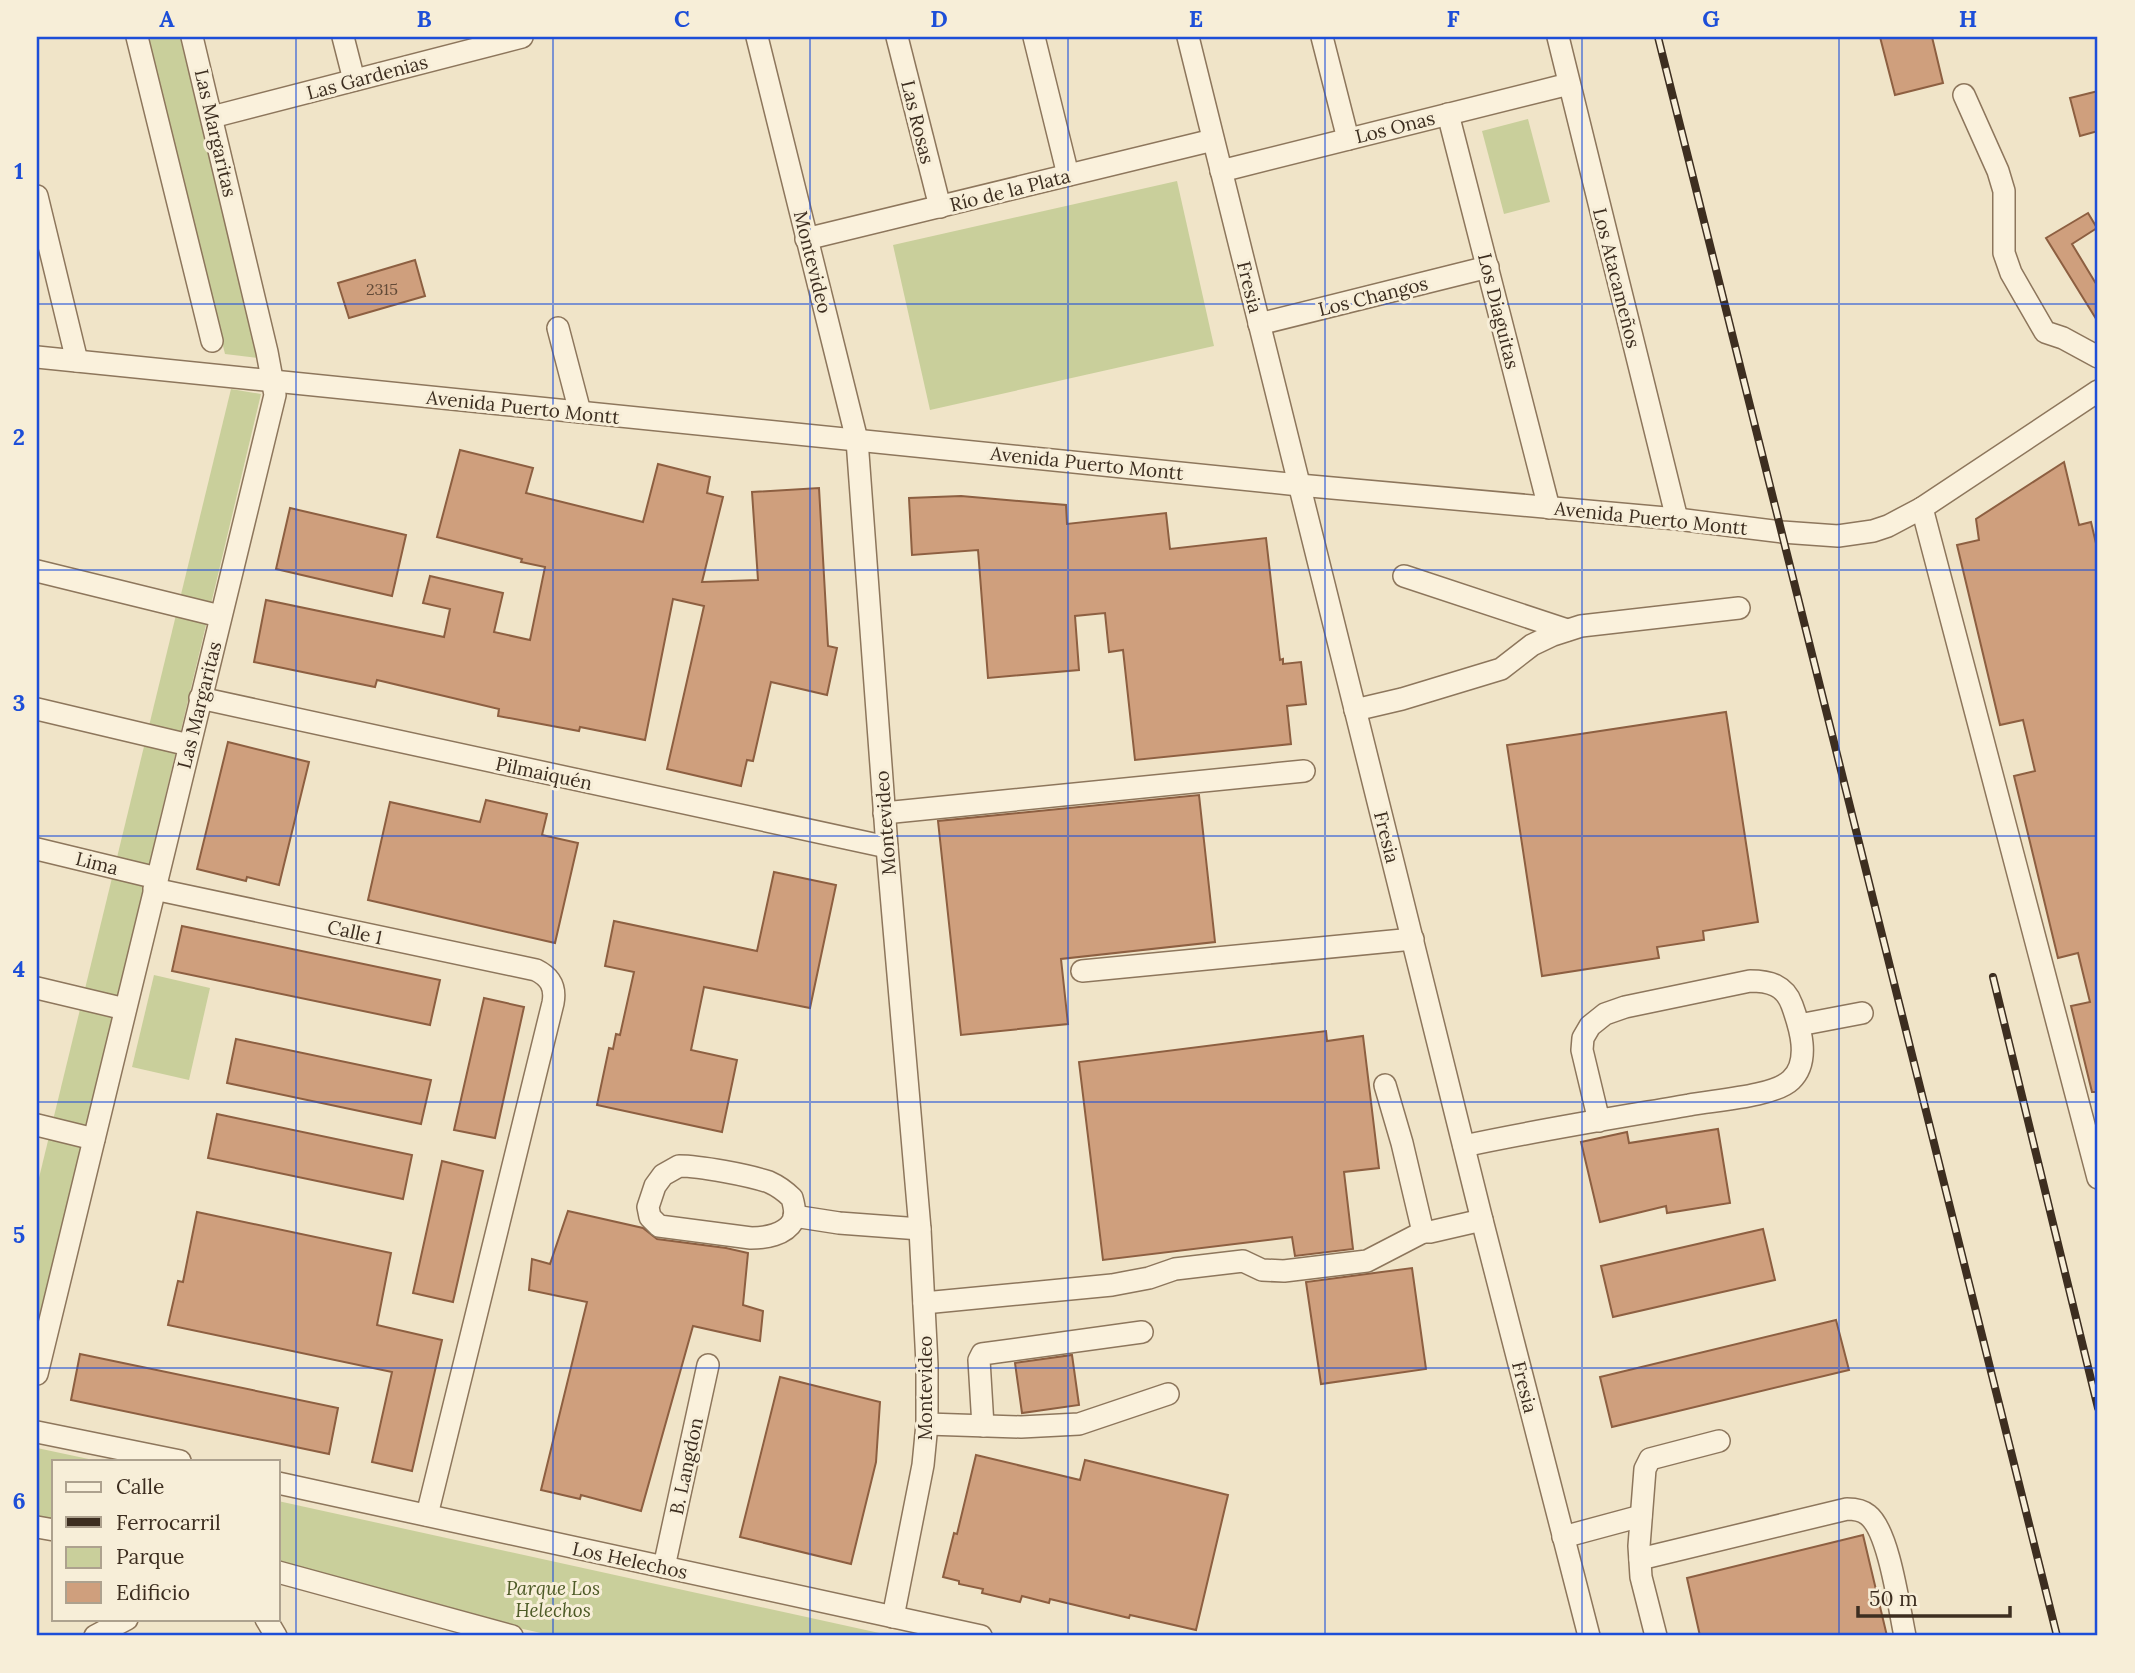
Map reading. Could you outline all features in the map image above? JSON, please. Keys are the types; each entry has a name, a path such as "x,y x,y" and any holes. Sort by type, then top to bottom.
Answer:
{"street":[{"path":"137,37 212,341"},
{"name":"Las Margaritas","path":"37,1374 275,395 192,37"},
{"path":"343,37 354,80"},
{"name":"Las Gardenias","path":"212,117 354,80 486,41 522,37"},
{"name":"Montevideo","path":"757,37 857,440 884,813 919,1229 927,1364 927,1424 919,1489 892,1617"},
{"name":"Las Rosas","path":"897,37 940,207"},
{"path":"1034,37 1068,176"},
{"name":"Fresia","path":"1188,37 1482,1220 1589,1636"},
{"path":"1322,37 1348,139"},
{"name":"Los Atacameños","path":"1558,37 1677,519"},
{"name":"Los Onas","path":"1221,171 1569,84"},
{"path":"1964,94 2004,191 2004,253 2011,273 2045,332 2063,338 2098,357"},
{"name":"Los Diaguitas","path":"1448,114 1549,508"},
{"name":"Río de la Plata","path":"807,239 1213,140"},
{"path":"37,196 77,361"},
{"name":"Los Changos","path":"1259,324 1488,267"},
{"path":"558,327 580,412"},
{"name":"Avenida Puerto Montt","path":"37,357 1299,485 1838,536 1873,531 1922,508 2098,391"},
{"path":"1922,508 2098,1178"},
{"path":"37,571 220,616"},
{"path":"1404,576 1567,630"},
{"path":"1356,710 1501,670 1532,645 1581,626 1739,608"},
{"name":"Pilmaiquén","path":"200,698 887,847"},
{"path":"37,709 189,745"},
{"path":"884,813 1304,771"},
{"name":"Lima","path":"37,849 156,884"},
{"name":"Calle 1","path":"156,884 536,970 551,983 553,1003 427,1515"},
{"path":"1082,971 1413,939"},
{"path":"1464,1146 1769,1092 1791,1080 1801,1065 1799,1025 1789,997 1779,986 1768,981 1750,981 1625,1007 1605,1014 1590,1026 1583,1038 1582,1050 1599,1121"},
{"path":"37,988 125,1009"},
{"path":"1799,1025 1862,1013"},
{"path":"1385,1085 1423,1232"},
{"path":"37,1125 94,1139"},
{"path":"679,1166 692,1166 775,1185 792,1198 794,1216 792,1223 779,1232 766,1238 751,1238 659,1226 650,1217 648,1208 655,1186 663,1175 679,1166"},
{"path":"794,1216 839,1223 919,1229"},
{"path":"923,1303 1112,1285 1149,1278 1175,1269 1243,1261 1262,1270 1284,1271 1367,1261 1423,1232 1482,1220"},
{"path":"983,1426 979,1360 982,1354 1142,1332"},
{"name":"B. Langdon","path":"664,1567 708,1365"},
{"path":"927,1424 1021,1427 1079,1423 1168,1394"},
{"path":"37,1432 175,1460"},
{"path":"1656,1636 1640,1559 1646,1469 1650,1459 1719,1441"},
{"name":"Los Helechos","path":"280,1483 981,1636"},
{"path":"1640,1559 1847,1509 1859,1510 1868,1514 1883,1535 1905,1636"},
{"path":"1563,1537 1641,1516"},
{"path":"280,1573 512,1636"},
{"path":"95,1636 125,1620"},
{"path":"267,1620 276,1636"}],"green space":[{"path":"147,37 180,37 258,358 225,354"},
{"path":"1528,119 1550,202 1504,214 1482,131"},
{"path":"1177,181 1214,346 930,410 893,245"},
{"path":"231,389 261,394 37,1335 37,1186"},
{"path":"154,975 210,988 189,1080 132,1067"},
{"path":"37,1448 93,1460 52,1460 52,1520 37,1517"},
{"name":"Parque Los Helechos","path":"280,1501 893,1636 554,1636 413,1604 280,1564"}],"building":[{"path":"1880,37 1932,37 1943,83 1895,95"},
{"path":"2098,91 2098,131 2080,136 2070,98"},
{"path":"2088,213 2097,228 2072,244 2098,287 2098,322 2046,238"},
{"path":"415,260 425,296 349,318 338,283"},
{"path":"460,450 533,468 526,493 643,522 658,464 710,477 707,493 723,497 702,582 758,580 752,492 819,488 828,646 837,648 827,695 771,682 753,761 747,760 741,786 667,769 704,606 673,599 645,740 580,727 579,731 498,716 499,709 377,680 375,687 254,662 266,600 444,637 450,609 423,603 430,576 503,593 494,632 530,640 545,567 437,537"},
{"path":"2064,462 2079,525 2091,522 2098,552 2098,1092 2092,1092 2071,1006 2090,1002 2078,953 2058,958 2014,776 2035,771 2023,720 2000,725 1957,545 1979,540 1976,519"},
{"path":"961,496 1066,505 1067,524 1166,513 1170,549 1266,538 1280,660 1283,659 1283,664 1301,662 1306,704 1287,706 1291,744 1135,760 1123,650 1109,652 1105,613 1075,616 1079,670 988,678 978,550 912,555 909,498"},
{"path":"290,508 406,535 392,596 276,569"},
{"path":"1726,712 1758,922 1703,931 1704,940 1657,947 1659,958 1542,976 1507,745"},
{"path":"228,742 309,762 279,885 247,877 246,881 197,869"},
{"path":"1199,795 1215,942 1061,959 1068,1024 961,1035 938,821"},
{"path":"486,800 547,814 542,835 578,843 555,943 368,900 390,802 480,822"},
{"path":"774,872 836,885 810,1008 704,987 691,1050 737,1060 722,1132 597,1105 609,1048 613,1049 616,1034 620,1035 634,972 605,966 614,921 757,951"},
{"path":"182,926 440,980 430,1025 172,971"},
{"path":"484,998 524,1007 495,1138 454,1130"},
{"path":"1326,1031 1327,1041 1363,1036 1379,1168 1344,1172 1353,1249 1295,1256 1292,1237 1103,1260 1079,1062"},
{"path":"236,1039 431,1080 421,1124 227,1083"},
{"path":"217,1114 412,1155 403,1199 208,1158"},
{"path":"1718,1129 1730,1203 1667,1213 1666,1206 1600,1222 1581,1142 1627,1132 1629,1143"},
{"path":"442,1161 483,1171 453,1302 413,1293"},
{"path":"568,1211 643,1228 657,1239 748,1253 743,1305 763,1311 760,1341 693,1326 641,1511 581,1495 580,1499 541,1490 587,1302 529,1290 532,1259 550,1264"},
{"path":"197,1212 391,1253 377,1325 442,1340 412,1471 372,1462 392,1372 168,1325 178,1281 183,1282"},
{"path":"1763,1229 1775,1280 1613,1317 1601,1266"},
{"path":"1412,1268 1426,1369 1321,1384 1306,1282"},
{"path":"1836,1320 1849,1370 1612,1427 1600,1377"},
{"path":"80,1354 338,1408 329,1454 71,1400"},
{"path":"1072,1355 1079,1405 1022,1413 1015,1363"},
{"path":"780,1377 880,1402 876,1462 851,1564 740,1537"},
{"path":"976,1455 1080,1480 1085,1460 1228,1495 1196,1630 1130,1615 1129,1618 1050,1599 1049,1603 1022,1596 1020,1602 982,1593 983,1589 959,1584 959,1581 943,1577 954,1533 957,1534"},
{"path":"1863,1535 1887,1636 1700,1636 1687,1578"}],"railway":[{"path":"1658,37 2057,1636"},
{"path":"1993,977 2098,1408"}]}
